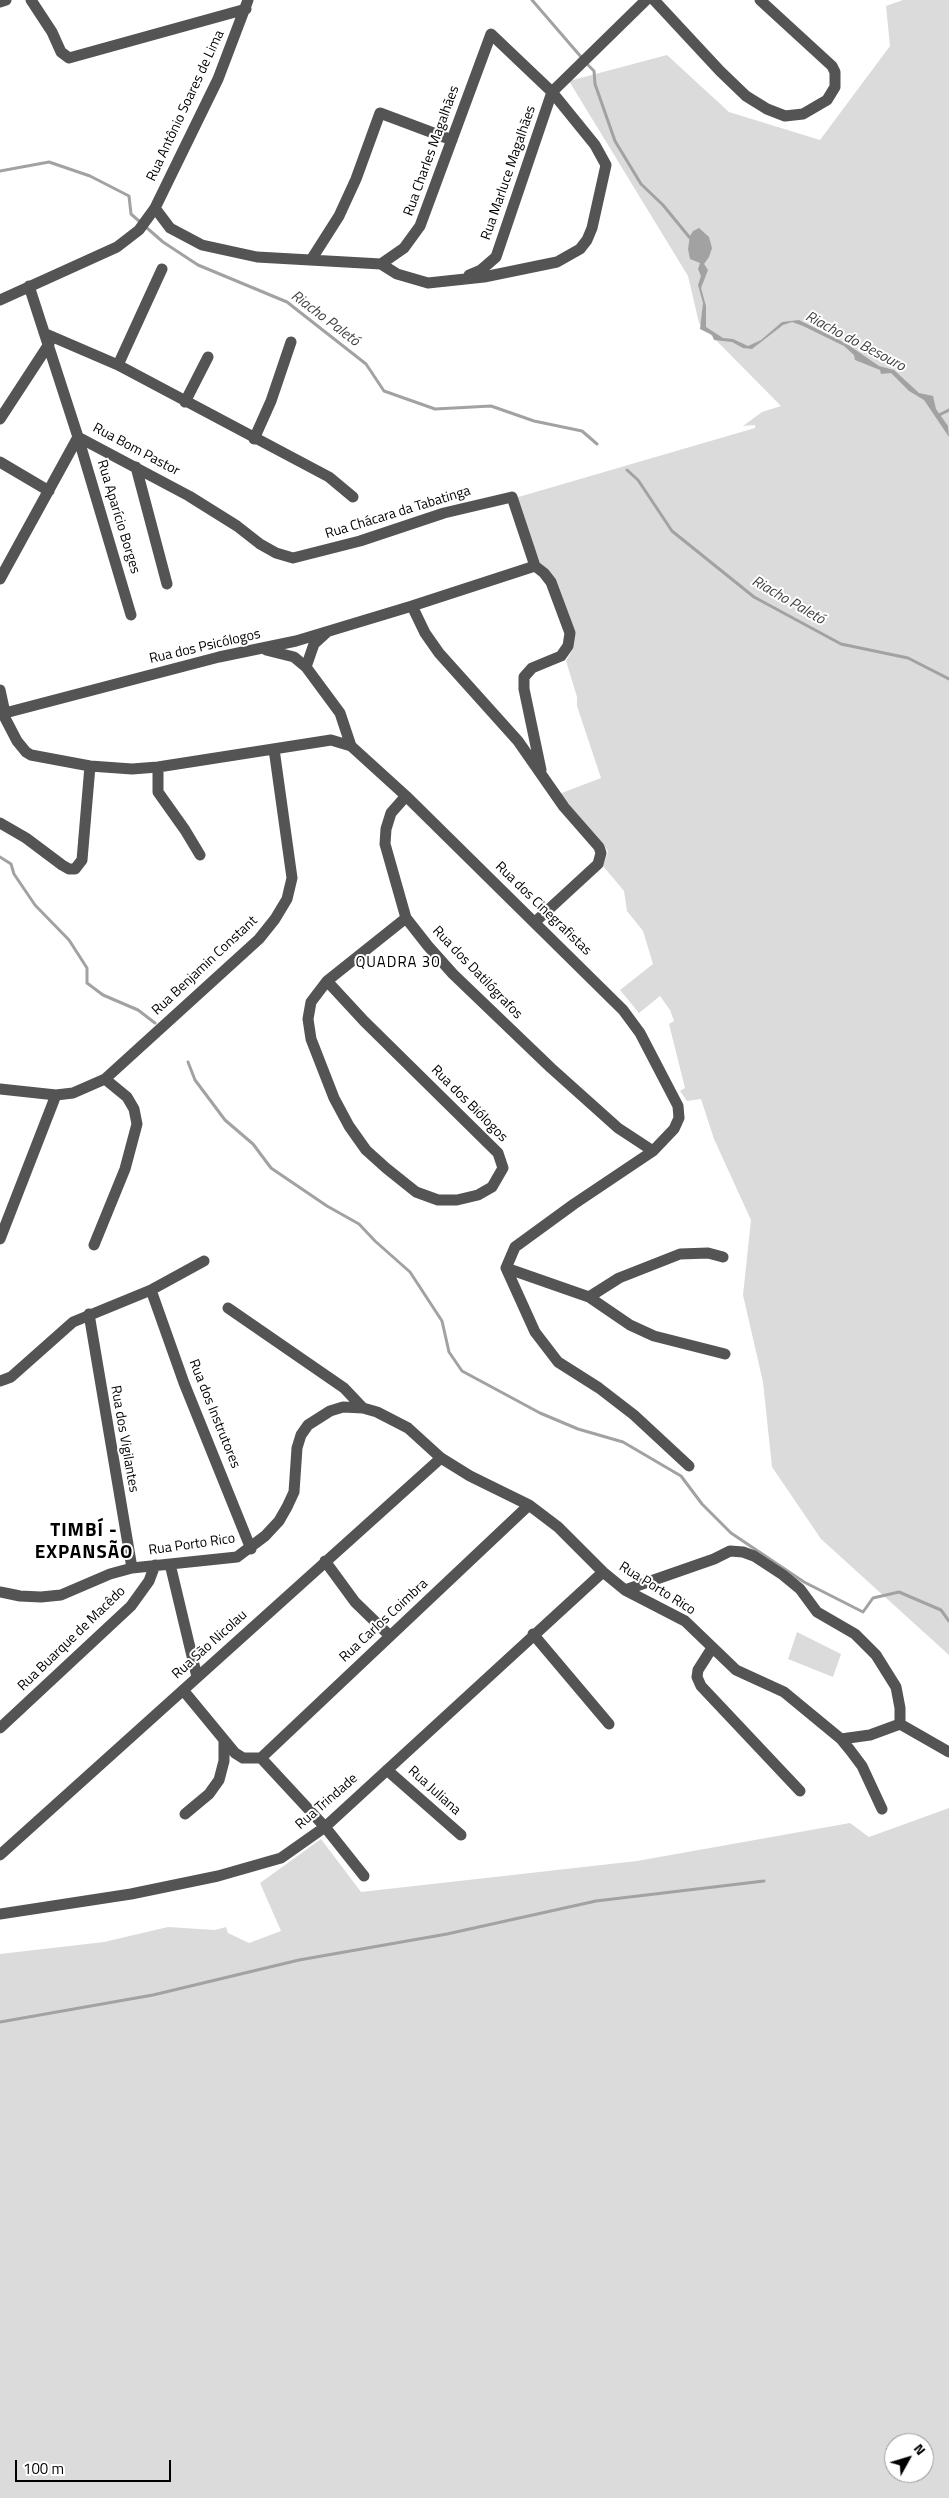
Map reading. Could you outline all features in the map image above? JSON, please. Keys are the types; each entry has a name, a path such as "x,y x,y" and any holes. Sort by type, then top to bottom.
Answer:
{"street":[{"path":"0,2 6,0"},
{"path":"31,0 52,32 61,52 69,58 247,5"},
{"name":"Rua Marluce Magalhães","path":"458,280 481,270 496,257 552,92 646,0"},
{"path":"654,0 746,96 767,109 785,116 803,114 827,100 835,87 835,72 832,66 760,0"},
{"name":"Rua Antônio Soares de Lima","path":"0,300 117,247 142,226 154,208 218,79 247,5"},
{"name":"Rua Charles Magalhães","path":"381,264 404,248 420,226 491,34 552,92"},
{"path":"154,208 170,228 202,245 257,256 381,264 397,274 428,283 516,272 557,262 580,248 587,240 592,228 606,165 595,145 552,92"},
{"path":"311,260 339,216 356,179 380,113 452,140"},
{"path":"118,365 162,269"},
{"name":"Rua Aparício Borges","path":"29,286 78,437 131,615"},
{"path":"0,420 47,339 118,365 254,439 329,477 354,497"},
{"path":"254,439 271,401 291,342"},
{"path":"185,402 208,358"},
{"name":"Rua Bom Pastor","path":"0,579 78,437 214,510 260,544 276,553 293,558"},
{"path":"0,462 49,491"},
{"path":"136,467 167,584"},
{"name":"Rua Chácara da Tabatinga","path":"293,558 360,541 444,513 512,497 535,566"},
{"path":"535,566 544,573 550,582 570,633 568,646 561,656 532,668 524,677 524,689 542,774"},
{"name":"Rua dos Psicólogos","path":"3,714 219,657 262,649 327,632 535,566"},
{"path":"412,606 425,633 439,653 487,704 542,774 564,807 599,847 598,864 535,922"},
{"path":"262,649 280,652 294,658 306,667 314,644 327,632"},
{"name":"Rua dos Cinegrafistas","path":"306,667 340,714 352,746 535,922 623,1010 640,1033 678,1106 679,1118 671,1134 653,1151"},
{"name":"Rua dos Cinegrafistas","path":"0,690 3,714 17,741 31,756 90,766 132,769 158,767 330,740 352,746"},
{"name":"Rua Benjamin Constant","path":"0,1089 56,1096 73,1093 105,1079 259,940 287,899 292,878 274,749"},
{"path":"0,823 26,838 62,865 69,869 75,869 82,860 90,766"},
{"path":"158,767 158,792 200,855"},
{"name":"Rua dos Datilógrafos","path":"406,796 391,813 386,829 385,844 406,918 453,974 569,1085 618,1128 653,1151"},
{"name":"Rua dos Biólogos","path":"327,981 406,1064 490,1142 498,1153 503,1168 492,1186 478,1195 457,1200 438,1200 416,1192 366,1150 349,1126 334,1098 311,1039 308,1019 311,1002 327,981 406,918"},
{"path":"94,1245 125,1169 137,1124 134,1109 128,1097 105,1079"},
{"path":"0,1239 56,1096"},
{"path":"653,1151 514,1246 506,1268 535,1332 558,1362 613,1399 689,1466"},
{"path":"589,1298 619,1278 680,1254 708,1253 723,1257"},
{"path":"0,1380 11,1377 60,1332 89,1314 151,1290 204,1261"},
{"path":"506,1268 589,1298 630,1326 654,1336 725,1354"},
{"name":"Rua dos Instrutores","path":"151,1290 184,1384 251,1549"},
{"name":"Rua Porto Rico","path":"228,1308 344,1388 363,1408"},
{"name":"Rua dos Vigilantes","path":"89,1314 132,1568"},
{"name":"Rua Porto Rico","path":"0,1592 41,1598 62,1594 110,1574 132,1568 237,1557 251,1549 279,1520 288,1506 294,1492 297,1448 301,1436 308,1425 330,1411 343,1407 363,1408 377,1412 408,1428 441,1458 470,1476 529,1505 558,1527 603,1572 625,1590 684,1621 736,1670 784,1692 841,1739 862,1766 882,1809"},
{"name":"Rua São Nicolau","path":"0,1855 441,1458"},
{"name":"Rua Carlos Coimbra","path":"260,1758 529,1505"},
{"path":"625,1590 714,1559 730,1551 743,1552 754,1556 784,1575 800,1589 817,1612 855,1634 876,1655 896,1687 900,1708 900,1724"},
{"path":"325,1561 355,1602 390,1636"},
{"path":"170,1564 197,1677"},
{"name":"Rua Buarque de Macêdo","path":"0,1728 131,1606 149,1581 155,1565"},
{"name":"Rua Trindade","path":"0,1914 131,1894 263,1865 281,1858 325,1827 532,1634 603,1572"},
{"path":"532,1634 609,1724"},
{"path":"712,1648 702,1662 696,1677 700,1686 800,1791"},
{"path":"184,1690 234,1753 243,1758 260,1758 325,1827 364,1876"},
{"path":"841,1739 870,1735 900,1724 949,1752"},
{"path":"185,1814 209,1794 219,1780 224,1762 224,1741"},
{"name":"Rua Juliana","path":"387,1770 461,1835"}],"shaded area":[{"path":"903,0 949,0 949,1655 821,1539 772,1467 763,1382 743,1295 751,1220 714,1139 701,1099 687,1101 680,1091 685,1088 669,1024 674,1021 670,1010 660,996 639,1013 620,990 653,964 643,931 627,911 624,891 603,866 608,852 559,794 601,778 577,706 577,697 566,661 573,649 515,498 755,428 755,425 743,426 762,412 781,406 699,323 688,276 569,81 667,55 729,112 820,140 890,46 886,6"},
{"path":"699,228 709,237 712,248 704,264 708,270 701,288 706,306 706,327 723,338 733,339 748,346 761,340 782,322 799,320 847,344 879,366 894,370 919,393 933,396 936,409 948,426 949,437 924,400 909,391 891,373 881,374 880,370 855,360 854,355 844,346 803,326 792,322 783,325 752,349 743,348 732,342 714,340 712,335 700,329 703,303 698,285 701,276 698,269 700,263 690,259 688,249 690,236 693,231"},
{"path":"797,1632 841,1654 833,1677 788,1659"},
{"path":"949,1808 949,2498 0,2498 0,1954 104,1942 168,1927 215,1930 226,1927 228,1933 249,1943 281,1931 260,1883 321,1839 361,1892 637,1861 850,1823 869,1837"}],"waterway":[{"name":"Riacho do Besouro","path":"532,0 582,58"},
{"name":"Riacho do Besouro","path":"586,63 594,71 595,84 615,141 641,184 663,205 690,238"},
{"name":"Riacho Paletó","path":"0,171 49,162 90,176 129,196 131,214 163,242 198,265 287,302 366,364 384,391 435,409 491,406 534,421 582,431 597,444"},
{"path":"937,416 949,410"},
{"name":"Riacho Paletó","path":"627,470 638,480 672,531 754,597 841,644 908,658 949,679"},
{"path":"0,857 11,864 14,874 35,905 69,940 87,968 87,983 103,995 138,1010 155,1023"},
{"path":"188,1062 195,1080 225,1120 253,1144 271,1168 327,1206 359,1224 410,1272 442,1321 449,1352 462,1371 540,1413 578,1429 623,1442 681,1476 702,1504 731,1533 804,1582 863,1612 873,1598 899,1592 941,1610 949,1621"},
{"path":"0,2022 153,1995 299,1960 447,1934 596,1901 764,1881"}],"district":[{"name":"QUADRA 30","path":"398,963"},
{"name":"TIMBÍ - EXPANSÃO","path":"84,1542"}]}
